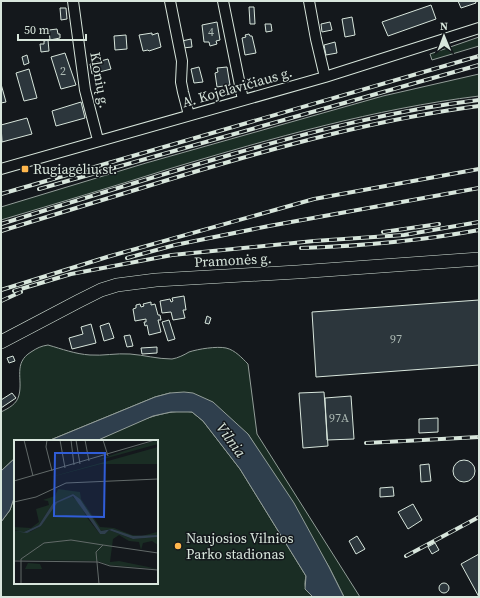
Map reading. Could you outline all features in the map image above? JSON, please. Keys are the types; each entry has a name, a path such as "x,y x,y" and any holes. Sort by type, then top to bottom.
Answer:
{"main road":[{"name":"Pramonės g.","path":"1,342 79,301 102,290 117,285 156,280 297,272 479,258"}],"street":[{"name":"Klonių g.","path":"73,1 85,90 98,140"},
{"path":"170,1 182,61 181,82 189,115"},
{"path":"223,1 243,100"},
{"path":"310,1 316,39 325,77"},
{"name":"A. Kojelavičiaus g.","path":"1,169 98,140 325,77 479,28"}],"green space":[{"path":"479,37 479,46 432,60 430,54"},
{"path":"479,74 479,96 401,109 286,135 1,220 1,207 146,163 383,96"},
{"path":"48,345 84,354 130,354 166,359 174,359 189,352 202,349 222,347 232,350 238,354 248,364 257,434 360,597 344,597 329,567 248,434 170,393 155,397 50,440 14,440 14,459 1,471 1,412 12,405 18,398 20,389 20,366 25,356 41,347"},
{"path":"172,412 192,412 203,421 240,469 306,576 305,587 313,597 1,597 1,522 10,510 14,498 14,584 158,584 158,440 98,440 149,418"}],"water":[{"name":"Vilnia","path":"170,393 193,393 213,402 248,434 294,503 344,597 313,597 305,589 306,576 240,469 203,421 192,412 171,412 153,416 98,440 50,440 155,397"},
{"path":"14,459 14,498 10,510 1,522 1,471"}],"building":[{"path":"458,1 475,1 476,3 461,8"},
{"path":"431,5 436,19 388,36 382,22"},
{"path":"249,7 254,7 255,24 250,24"},
{"path":"60,8 66,8 67,19 61,20"},
{"path":"352,17 355,35 345,37 342,19"},
{"path":"217,22 220,40 216,41 217,44 210,46 209,42 204,42 202,25"},
{"path":"330,22 332,30 322,32 321,24"},
{"path":"265,24 271,24 272,31 266,32"},
{"path":"57,29 58,34 60,34 60,38 50,40 49,30"},
{"path":"152,33 152,35 158,33 161,47 149,51 143,51 139,35"},
{"path":"249,34 252,36 256,53 245,55 242,38"},
{"path":"126,35 127,49 115,50 114,36"},
{"path":"191,39 192,47 183,48 182,41"},
{"path":"48,40 49,51 41,52 40,44 44,44 44,41"},
{"path":"335,42 337,53 326,55 324,45"},
{"path":"65,53 76,85 61,89 51,57"},
{"path":"27,55 29,63 24,65 22,57"},
{"path":"108,59 111,69 92,74 90,64"},
{"path":"199,67 203,82 194,83 191,69"},
{"path":"227,67 230,85 217,87 215,73 218,72 217,68"},
{"path":"29,69 37,98 24,101 16,73"},
{"path":"1,84 6,102 1,103"},
{"path":"81,102 85,118 56,126 52,111"},
{"path":"27,118 32,134 2,142 1,125"},
{"path":"184,296 186,310 183,310 185,318 173,320 171,312 162,313 160,301 170,299 171,302 173,301 172,298"},
{"path":"479,300 479,365 316,377 312,312"},
{"path":"151,302 151,305 155,304 158,315 160,315 161,320 158,320 161,332 149,335 147,325 145,326 144,322 146,322 146,319 135,321 133,309 136,308 136,305 140,304 141,307 144,306 143,304"},
{"path":"207,316 211,318 209,324 205,323"},
{"path":"169,320 175,339 168,341 162,322"},
{"path":"109,323 114,338 104,341 100,326"},
{"path":"91,324 96,343 72,349 69,338 83,334 81,327"},
{"path":"130,335 133,346 127,347 124,336"},
{"path":"157,347 157,353 142,354 141,348"},
{"path":"13,356 15,361 9,363 7,358"},
{"path":"324,392 328,446 303,448 299,393"},
{"path":"12,393 16,398 1,408 1,400"},
{"path":"351,396 354,439 327,440 325,398"},
{"path":"438,418 438,432 419,433 419,419"},
{"path":"464,460 472,463 475,471 472,479 464,482 456,479 453,471 456,463"},
{"path":"429,464 431,481 421,482 420,465"},
{"path":"393,487 394,496 380,497 380,488"},
{"path":"413,504 422,520 408,529 398,512"},
{"path":"357,536 365,549 356,554 349,541"},
{"path":"435,543 439,550 432,554 428,547"},
{"path":"479,554 479,597 461,564"},
{"path":"442,583 446,583 448,584 448,592 442,593 439,590 439,586"}],"railway":[{"path":"1,194 479,56"},
{"path":"39,189 479,65"},
{"path":"1,224 175,171 294,137 386,115 479,100"},
{"path":"1,231 184,175 330,134 404,118 479,106"},
{"path":"1,290 107,257 314,199 479,169"},
{"path":"127,258 175,245 269,226 479,188"},
{"path":"14,291 71,274 172,255 314,241 404,235 479,222"},
{"path":"383,232 439,224"},
{"path":"301,248 390,242 479,230"},
{"path":"1,301 21,292"},
{"path":"366,443 479,437"},
{"path":"406,556 479,517"}],"place":[{"name":"Rugiagėlių st.","path":"25,169"},
{"name":"Naujosios Vilnios Parko stadionas","path":"178,546"}]}
